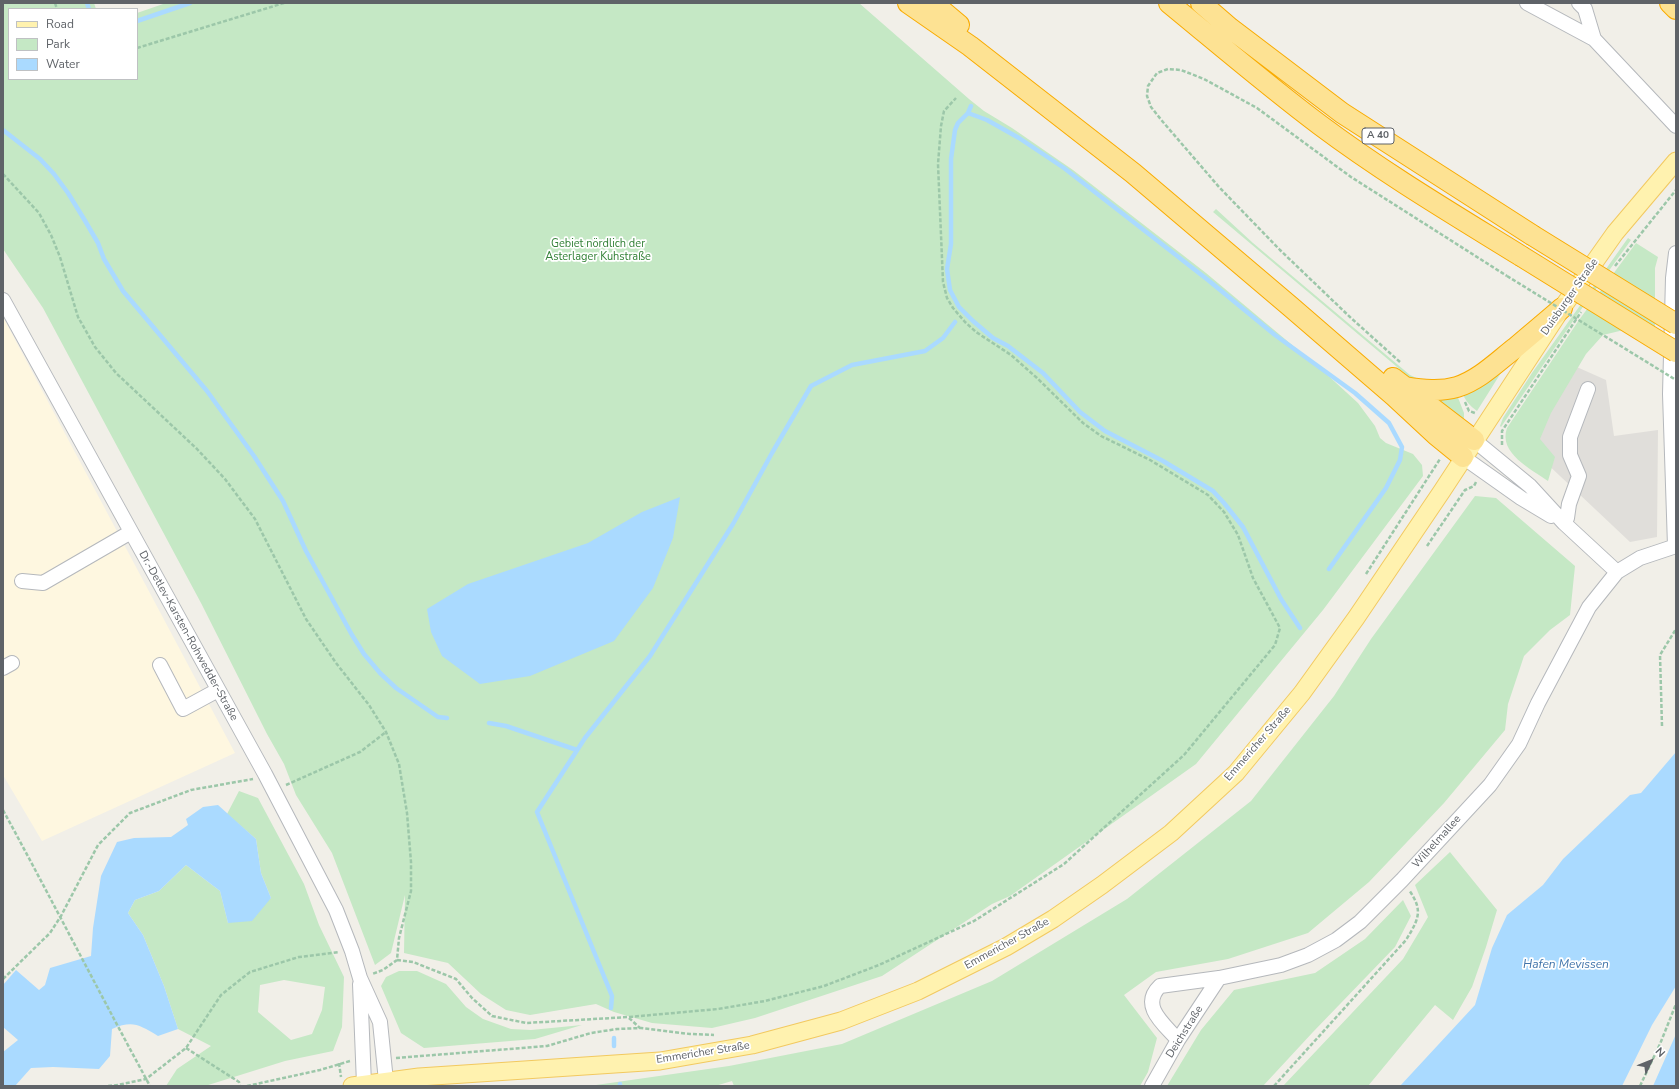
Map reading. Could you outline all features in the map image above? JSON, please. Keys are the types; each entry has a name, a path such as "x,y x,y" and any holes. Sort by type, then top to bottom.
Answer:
{"highway":[{"path":"908,3 970,46 1133,173 1388,391 1456,452"},
{"path":"933,3 1150,176 1286,287 1403,387 1474,440"},
{"path":"1169,3 1246,67"},
{"name":"A 40","path":"1172,3 1246,67 1321,126 1396,178 1676,352"},
{"name":"A 40","path":"1201,3 1230,28 1342,113 1532,235 1676,324"},
{"path":"1670,3 1676,9"},
{"path":"1403,387 1439,391 1457,387 1475,379 1488,370 1562,308"}],"main road":[{"name":"Duisburger Straße","path":"1456,452 1474,440 1562,308 1615,233 1676,161"},
{"name":"Emmericher Straße","path":"370,1084 660,1061 752,1045 841,1021 918,991 1006,947 1053,919 1121,871 1171,833 1236,773 1316,674 1364,606 1456,452"}],"street":[{"path":"1527,3 1594,39 1676,126"},
{"path":"1579,3 1586,9 1594,39"},
{"path":"1676,253 1673,278 1670,394 1676,546"},
{"name":"Dr.-Detlev-Karsten-Rohwedder-Straße","path":"3,300 265,774 336,910 352,951 360,978 380,1022 370,1084"},
{"path":"1564,523 1568,518 1569,504 1580,476 1570,455 1570,438 1588,389"},
{"path":"1474,440 1530,486 1564,523 1617,572"},
{"path":"1456,452 1521,498 1564,523"},
{"path":"22,581 43,583 131,532"},
{"name":"Wilhelmallee","path":"1178,1040 1155,1013 1151,1003 1154,992 1160,986 1219,978 1281,965 1308,955 1336,940 1360,922 1402,880 1490,784 1519,744 1542,696 1589,607 1617,572 1640,558 1676,546"},
{"path":"160,665 183,709 218,690"},
{"name":"Dr.-Detlev-Karsten-Rohwedder-Straße","path":"360,978 370,1084"},
{"name":"Deichstraße","path":"1152,1086 1178,1040 1219,978"}],"path":[{"path":"138,48 284,3"},
{"path":"1403,364 1351,318 1280,250 1219,187 1163,122 1151,107 1147,96 1148,86 1157,73 1168,69 1181,70 1204,79 1257,108 1351,177 1507,276 1676,380"},
{"path":"360,978 382,970 397,960 413,962 456,979 472,998 492,1016 526,1023 629,1017 718,1009 765,1001 824,986 879,965 974,922 1064,864 1184,755 1275,645 1280,628 1254,578 1238,535 1224,512 1208,495 1150,460 1101,436 1083,423 1011,355 976,332 953,308 947,298 942,282 938,164 941,126 944,111 956,98"},
{"path":"3,174 39,213 51,234 60,256 78,317 95,347 121,379 197,449 225,479 255,520 306,619 336,663 369,705 386,732 399,764 407,813 411,862 411,891 399,938 397,960"},
{"path":"1457,387 1469,411"},
{"path":"1363,578 1456,452"},
{"path":"1427,546 1465,490 1474,486 1484,472"},
{"path":"1662,726 1660,655 1676,629"},
{"path":"273,791 360,752 386,732"},
{"path":"3,979 50,933 61,916 98,845 130,813 191,790 248,780 265,774"},
{"path":"3,810 61,916 76,948 150,1086"},
{"path":"1274,1086 1406,940 1418,920 1419,910 1411,893 1402,880"},
{"path":"108,1086 146,1079 186,1048 221,995 250,972 299,957 352,951"},
{"path":"1640,1086 1660,1044 1676,1004"},
{"path":"629,1017 641,1028"},
{"path":"400,1057 547,1046 591,1033 641,1028 690,1034 720,1035"},
{"path":"186,1048 239,1082 240,1086"},
{"path":"247,1086 320,1070 339,1063"}],"shaded area":[{"path":"3,317 235,753 42,841 3,775"},
{"path":"1570,364 1606,380 1614,436 1658,430 1657,537 1630,542 1525,443"}],"green space":[{"name":"Gebiet nördlich der Asterlager Kuhstraße","path":"3,3 94,3 96,8 8,8 8,80 138,80 138,13 166,3 859,3 984,111 1012,128 1073,170 1206,273 1322,370 1358,403 1375,426 1380,438 1386,443 1413,454 1422,465 1423,476 1323,610 1196,764 1010,896 992,904 882,976 755,1018 712,1028 652,1023 614,1012 596,1004 530,1015 506,1010 481,994 448,963 404,953 405,895 391,953 375,965 332,853 296,795 284,764 267,734 201,603 43,308 3,249"},
{"path":"1216,209 1253,243 1410,375 1425,380 1450,380 1452,382 1430,384 1419,382 1409,377 1213,212"},
{"path":"1628,238 1631,240 1575,318 1501,427 1503,418 1532,373"},
{"path":"1636,243 1658,257 1655,268 1655,331 1632,328 1603,335 1586,354 1551,413 1540,439 1555,457 1548,481 1525,466 1512,453 1507,445 1505,437 1507,428 1579,320"},
{"path":"1504,368 1477,411 1468,403 1462,393"},
{"path":"1457,395 1464,413 1464,419 1435,399"},
{"path":"1475,496 1496,498 1575,566 1570,615 1550,630 1524,656 1508,704 1505,730 1444,803 1369,882 1308,933 1228,959 1156,972 1124,995 1157,1038 1148,1072 1140,1086 734,1086 732,1081 715,1086 589,1086 729,1066 842,1044 992,981 1127,899 1251,801 1334,696 1371,639"},
{"path":"239,791 258,798 304,884 319,925 344,977 342,1027 333,1051 285,1061 205,1086 166,1086 177,1069 211,1046 178,1029 164,986 143,935 128,913 135,900 159,891 186,865 220,891 228,923 271,898 261,873 256,839 227,814","holes":["284,980 325,987 322,1010 312,1034 291,1040 258,1012 260,985"]},
{"path":"1450,852 1497,910 1472,987 1453,1020 1435,1005 1368,1086 1283,1086 1403,959 1428,917 1415,885"},
{"path":"1403,900 1411,916 1395,947 1263,1086 1167,1086 1201,1030 1234,990 1315,973 1365,939"},
{"path":"399,971 417,971 446,984 466,1007 483,1019 511,1029 531,1030 582,1025 535,1039 424,1048 401,1033 381,986 386,977"}],"water":[{"path":"680,497 673,538 653,588 614,641 530,676 480,684 442,656 431,632 427,609 468,584 588,543 642,512"},
{"name":"Hafen Mevissen","path":"1676,752 1676,986 1652,1025 1622,1086 1400,1086 1475,1005 1492,948 1507,915 1543,885 1563,859 1630,795 1641,793"},
{"path":"218,805 256,839 261,873 271,898 252,921 228,923 220,891 186,865 159,891 135,900 128,913 143,935 164,986 178,1029 158,1036 136,1025 131,1024 119,1026 112,1029 110,1056 99,1069 53,1067 31,1068 15,1086 3,1086 3,1052 18,1040 3,1027 3,985 16,970 39,990 45,985 50,968 91,956 93,928 101,876 117,842 134,838 171,837 188,825 186,819 203,807"},
{"path":"1676,1034 1676,1086 1653,1086"}],"waterway":[{"path":"87,3 89,8"},
{"path":"138,21 190,3"},
{"path":"971,106 968,113 958,123 955,130 951,159 951,244 947,269 950,290 959,307 993,338 1008,346 1043,373 1080,412 1105,431 1163,461 1213,491 1243,527 1281,599 1300,628"},
{"path":"968,113 987,120 1019,138 1064,168 1208,280 1275,335 1355,393 1389,423 1402,447 1400,460 1386,488 1329,569"},
{"path":"3,130 40,159 54,174 84,219 98,243 104,259 123,291 207,391 254,456 283,501 306,551 364,654 380,673 396,688 438,717 447,718"},
{"path":"611,1008 612,996 537,812 585,738 650,656 733,524 811,386 852,365 925,351 943,338 955,322"},
{"path":"489,723 506,726 577,750"},
{"path":"614,1038 614,1046"}]}
